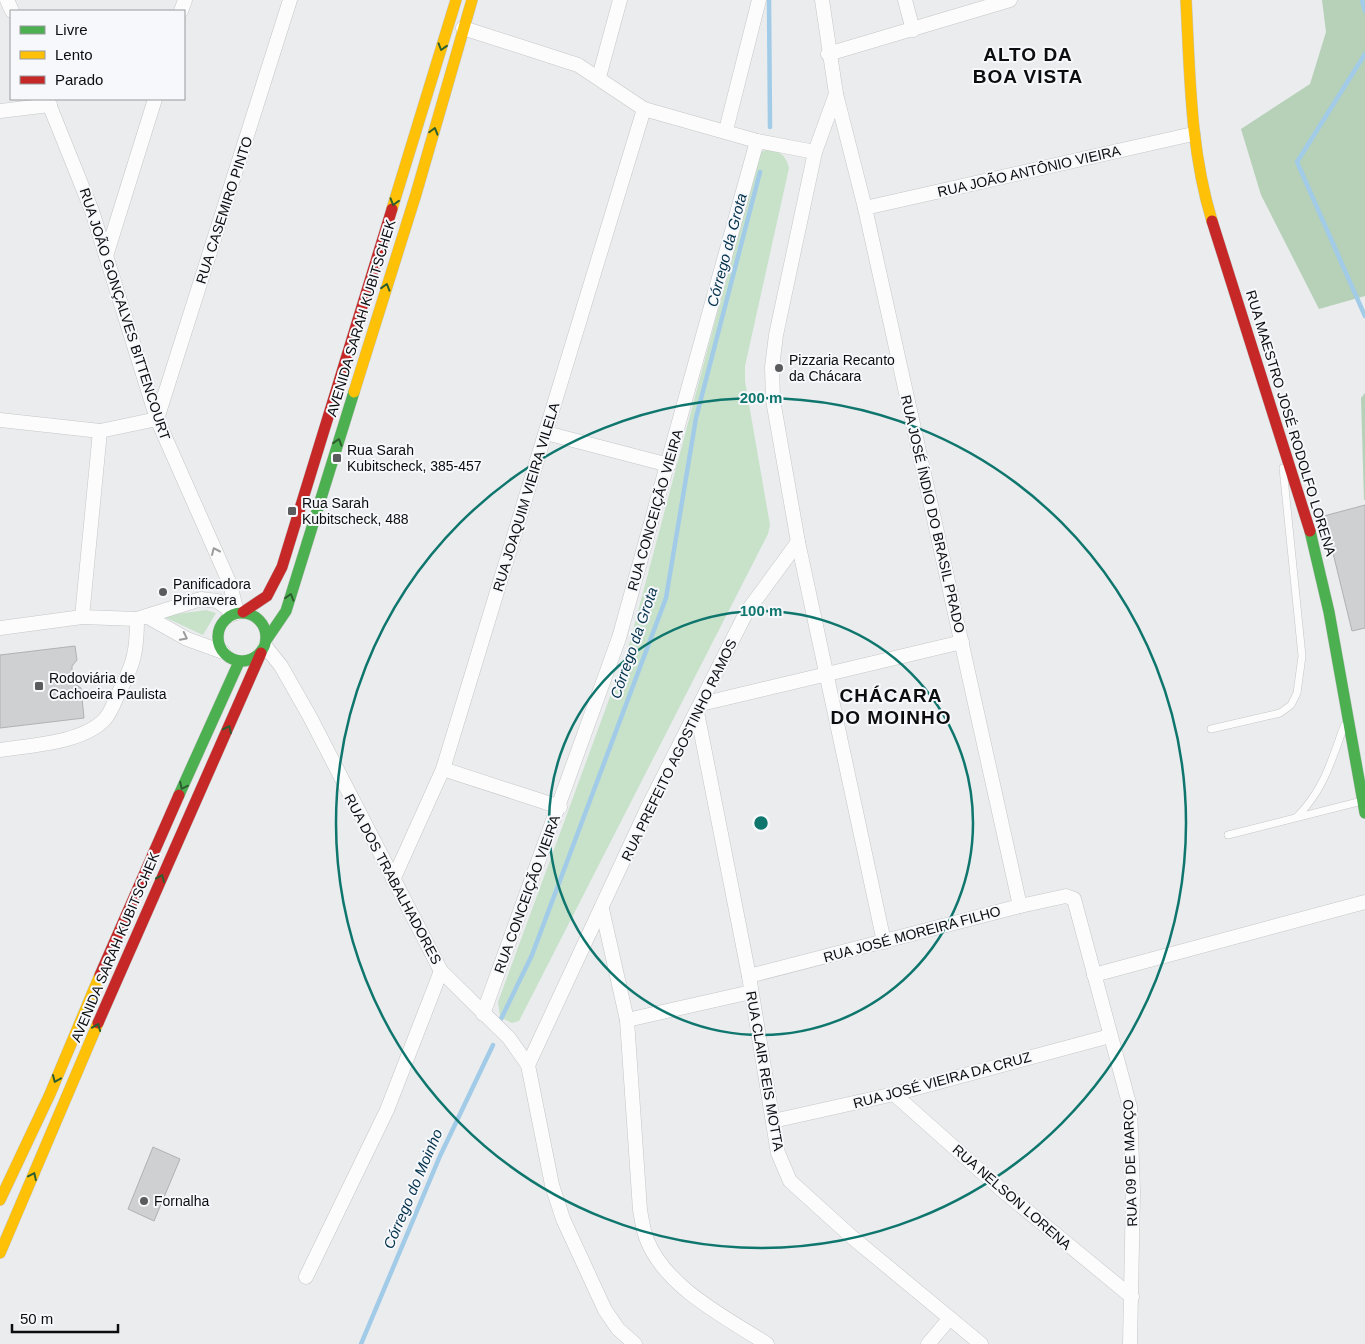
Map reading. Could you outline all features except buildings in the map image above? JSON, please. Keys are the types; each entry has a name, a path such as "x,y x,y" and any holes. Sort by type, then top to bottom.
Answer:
{"main road":[{"name":"AVENIDA SARAH KUBITSCHEK","path":"237,614 267,596 282,567 456,0"},
{"name":"AVENIDA SARAH KUBITSCHEK","path":"0,1253 20,1203 70,1094 104,1007 264,646 286,611 416,194 472,0"},
{"name":"RUA MAESTRO JOSÉ RODOLFO LORENA","path":"1186,0 1193,134 1202,188 1304,508 1318,560 1364,807"},
{"path":"237,614 253,615 260,621 265,630 264,646 251,660 239,662 230,659 222,652 218,643 218,632 222,622 237,614"},
{"name":"AVENIDA SARAH KUBITSCHEK","path":"1,1196 50,1094 135,893 239,662"},
{"path":"202,746 216,755"},
{"path":"135,893 151,900"},
{"path":"90,1001 104,1007"}],"street":[{"name":"RUA CASEMIRO PINTO","path":"157,419 290,0"},
{"path":"599,77 620,0"},
{"path":"726,130 759,0"},
{"path":"822,0 828,54 836,94 815,152 776,335 772,366 773,400 798,542 884,942"},
{"path":"905,0 913,30"},
{"path":"828,54 1010,0"},
{"path":"463,28 578,64 599,77 623,97 644,109 726,130 757,141 815,152"},
{"name":"RUA JOSÉ ÍNDIO DO BRASIL PRADO","path":"836,94 865,208 1020,906"},
{"path":"106,256 154,100"},
{"name":"RUA JOÃO GONÇALVES BITTENCOURT","path":"48,102 92,210 157,419 230,584 237,614"},
{"path":"0,111 48,102"},
{"name":"RUA JOAQUIM VIEIRA VILELA","path":"392,880 442,769 644,109"},
{"name":"RUA JOÃO ANTÔNIO VIEIRA","path":"865,208 1193,134"},
{"name":"RUA CONCEIÇÃO VIEIRA","path":"483,1014 560,807 619,638 669,465 757,141"},
{"path":"0,420 100,431 157,419"},
{"path":"82,617 100,431"},
{"path":"546,433 669,465"},
{"name":"RUA PREFEITO AGOSTINHO RAMOS","path":"528,1065 650,805 746,613 798,542"},
{"path":"0,628 82,617 143,618 201,599 217,601 237,614"},
{"path":"143,618 187,639 222,652"},
{"path":"0,750 66,739 84,734 95,728 106,718 135,660 143,618"},
{"path":"699,708 826,673 962,642"},
{"name":"RUA DOS TRABALHADORES","path":"264,646 281,666 310,717 392,880 441,971 509,1038 528,1065 552,1185 563,1219 605,1310 618,1329 635,1344"},
{"name":"RUA CLAIR REIS MOTTA","path":"699,708 749,976 778,1153 790,1181 846,1232 981,1344"},
{"path":"442,769 560,807"},
{"name":"RUA JOSÉ MOREIRA FILHO","path":"749,976 1020,906 1066,896 1074,900"},
{"name":"RUA 09 DE MARÇO","path":"1074,900 1130,1107 1133,1192 1130,1344"},
{"path":"1094,975 1365,902"},
{"path":"602,909 627,1020 640,1210 646,1240 670,1274 698,1300 768,1344"},
{"path":"306,1277 387,1110 441,971"},
{"path":"627,1020 751,992"},
{"name":"RUA JOSÉ VIEIRA DA CRUZ","path":"773,1121 894,1094 1110,1036"},
{"name":"RUA NELSON LORENA","path":"894,1094 1004,1191 1132,1297"},
{"path":"1,1196 20,1203"},
{"path":"928,1344 950,1318"}],"lane":[{"path":"1211,729 1280,713 1291,705 1297,693 1302,656 1280,435"},
{"path":"1296,818 1313,801 1326,779 1347,716"},
{"path":"1228,835 1296,818 1364,807"}],"green space":[{"path":"1322,0 1365,0 1365,296 1319,309 1261,195 1241,129 1310,84 1326,32"},
{"path":"766,150 781,154 789,168 745,366 745,381 770,525 768,534 519,1021 512,1023 500,1017 498,1002 629,645 760,152"},
{"path":"1365,393 1365,500 1364,500 1361,398"},
{"path":"206,610 216,613 203,635 162,616"}],"waterway":[{"path":"769,0 770,127"},
{"path":"1362,0 1365,11"},
{"path":"1365,54 1297,162 1365,316"},
{"name":"Córrego da Grota","path":"501,1019 532,955 666,598 696,418 760,172"},
{"name":"Córrego do Moinho","path":"361,1344 440,1156 493,1045"}],"traffic: fast":[{"path":"267,639 286,611 354,392"},
{"path":"1310,531 1329,612 1365,813"},
{"path":"237,613 247,613 256,617 262,623 266,637 262,651 256,657 247,661 237,661 228,657 222,651 218,642 218,632 222,623 228,617 237,613"},
{"path":"179,795 239,662"}],"traffic: slow":[{"path":"392,209 456,0"},
{"path":"354,392 416,194 472,0"},
{"path":"1186,0 1195,139 1199,167 1212,221"},
{"path":"0,1200 50,1094 100,975"},
{"path":"0,1253 98,1023"}],"traffic: jam":[{"path":"243,612 267,596 282,567 392,209"},
{"path":"1212,221 1310,531"},
{"path":"98,1023 261,653"},
{"path":"100,975 179,795"}],"place":[{"name":"Pizzaria Recanto da Chácara","path":"779,368"},
{"name":"Rua Sarah Kubitscheck, 385-457","path":"337,458"},
{"name":"Rua Sarah Kubitscheck, 488","path":"292,511"},
{"name":"Panificadora Primavera","path":"163,592"},
{"name":"Rodoviária de Cachoeira Paulista","path":"39,686"},
{"name":"Fornalha","path":"144,1201"}],"district":[{"name":"ALTO DA BOA VISTA","path":"1028,65"},
{"name":"CHÁCARA DO MOINHO","path":"891,706"}]}
